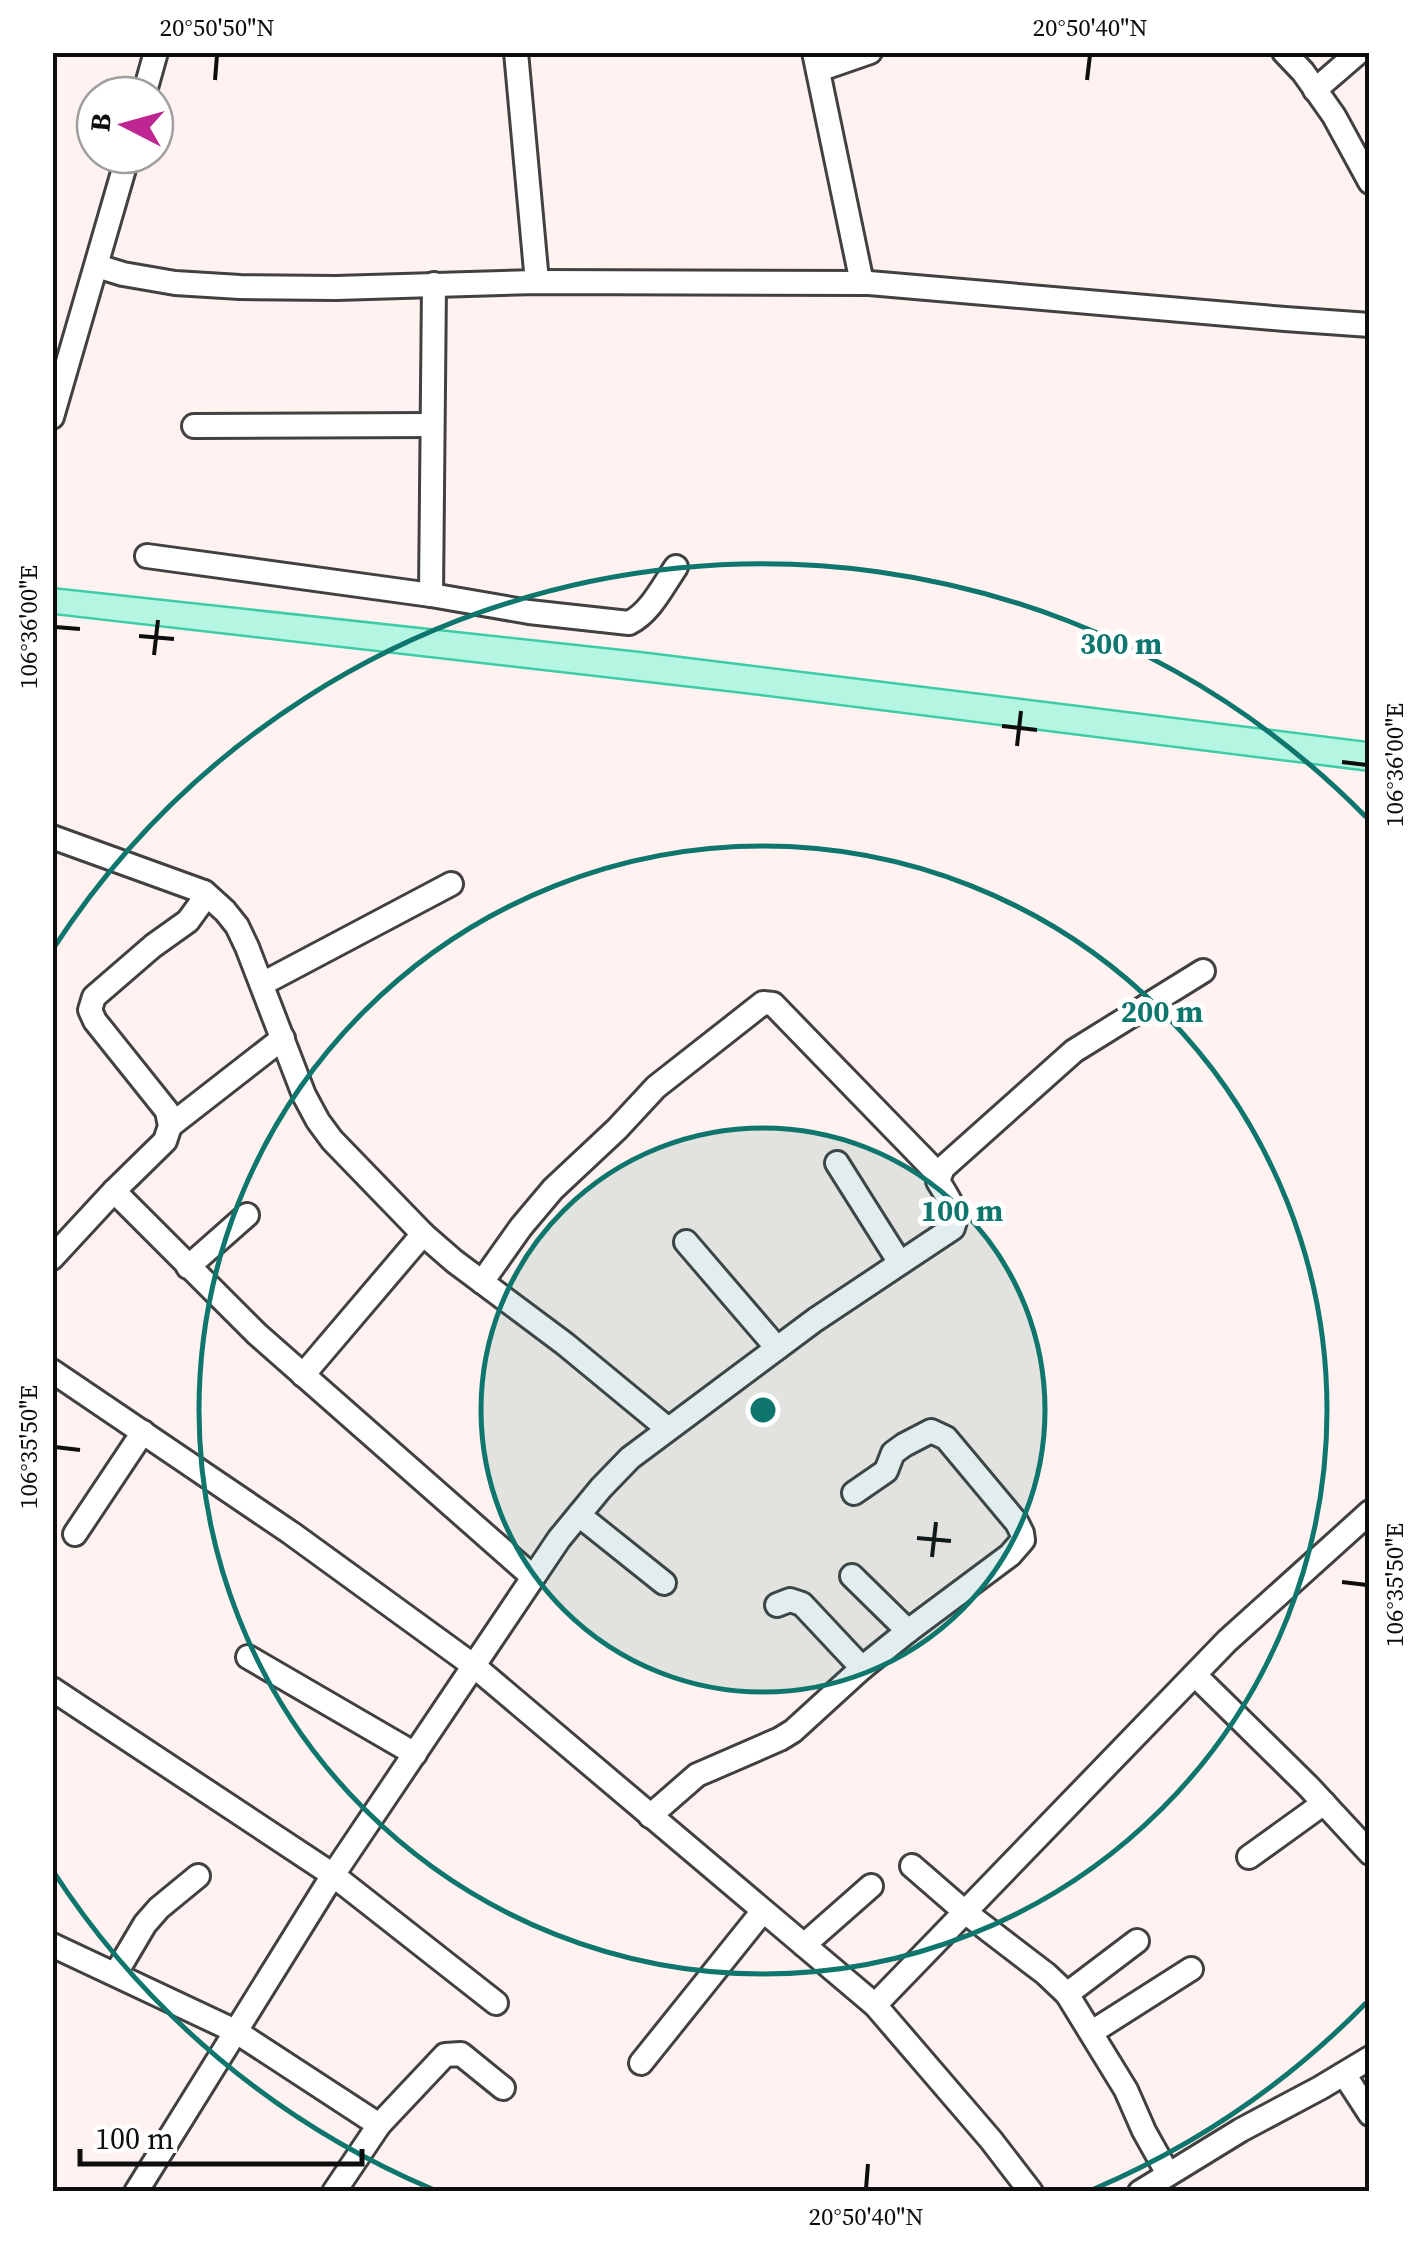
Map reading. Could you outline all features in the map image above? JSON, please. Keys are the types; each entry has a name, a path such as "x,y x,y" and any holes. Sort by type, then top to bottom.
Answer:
{"street":[{"path":"516,52 538,282"},
{"path":"862,283 816,61 870,52"},
{"path":"1284,52 1334,116 1370,182"},
{"path":"1316,90 1358,52"},
{"path":"52,417 122,175"},
{"path":"97,266 175,283 240,287 538,282 862,283 1370,325"},
{"path":"431,595 434,284"},
{"path":"194,426 432,425"},
{"path":"147,556 629,623 647,610 676,567"},
{"path":"52,836 204,892 225,910 262,984 304,1095 332,1140 423,1234 668,1429"},
{"path":"262,984 451,884"},
{"path":"52,1258 165,1141 170,1126 166,1111 95,1021 90,1010 94,996 188,920 204,892"},
{"path":"136,2192 334,1876 578,1515 630,1458 815,1320 953,1228 954,1211 938,1180 943,1168 1074,1050 1203,971"},
{"path":"482,1282 553,1188 656,1087 762,1003 773,1004 939,1174"},
{"path":"170,1126 283,1038"},
{"path":"837,1163 900,1264"},
{"path":"114,1190 303,1375 534,1578"},
{"path":"188,1266 247,1214"},
{"path":"303,1375 423,1234"},
{"path":"686,1242 777,1348"},
{"path":"52,1371 290,1533 474,1666 875,2005 1031,2192"},
{"path":"75,1534 143,1432"},
{"path":"650,1816 697,1775 793,1732 862,1668 1010,1555 1023,1540 1022,1533 946,1438 936,1432 928,1432 893,1453 886,1471 854,1493"},
{"path":"875,2005 1227,1641 1370,1512"},
{"path":"578,1515 664,1583"},
{"path":"852,1576 908,1631"},
{"path":"777,1604 790,1600 802,1604 862,1668"},
{"path":"248,1657 415,1754"},
{"path":"1195,1675 1369,1850"},
{"path":"52,1690 334,1876 496,2003"},
{"path":"1250,1857 1324,1803"},
{"path":"912,1866 1067,1994 1126,2090 1168,2174"},
{"path":"116,1973 145,1924 198,1876"},
{"path":"804,1945 871,1886"},
{"path":"641,2063 763,1912"},
{"path":"1067,1994 1137,1940"},
{"path":"52,1944 235,2031 380,2125"},
{"path":"1092,2032 1190,1969"},
{"path":"334,2192 380,2125 445,2054 461,2054 503,2088"},
{"path":"1140,2192 1240,2130 1370,2058"},
{"path":"1344,2074 1370,2114"}],"shaded area":[{"path":"53,588 641,652 1369,742 1369,771 735,692 53,614"}]}
